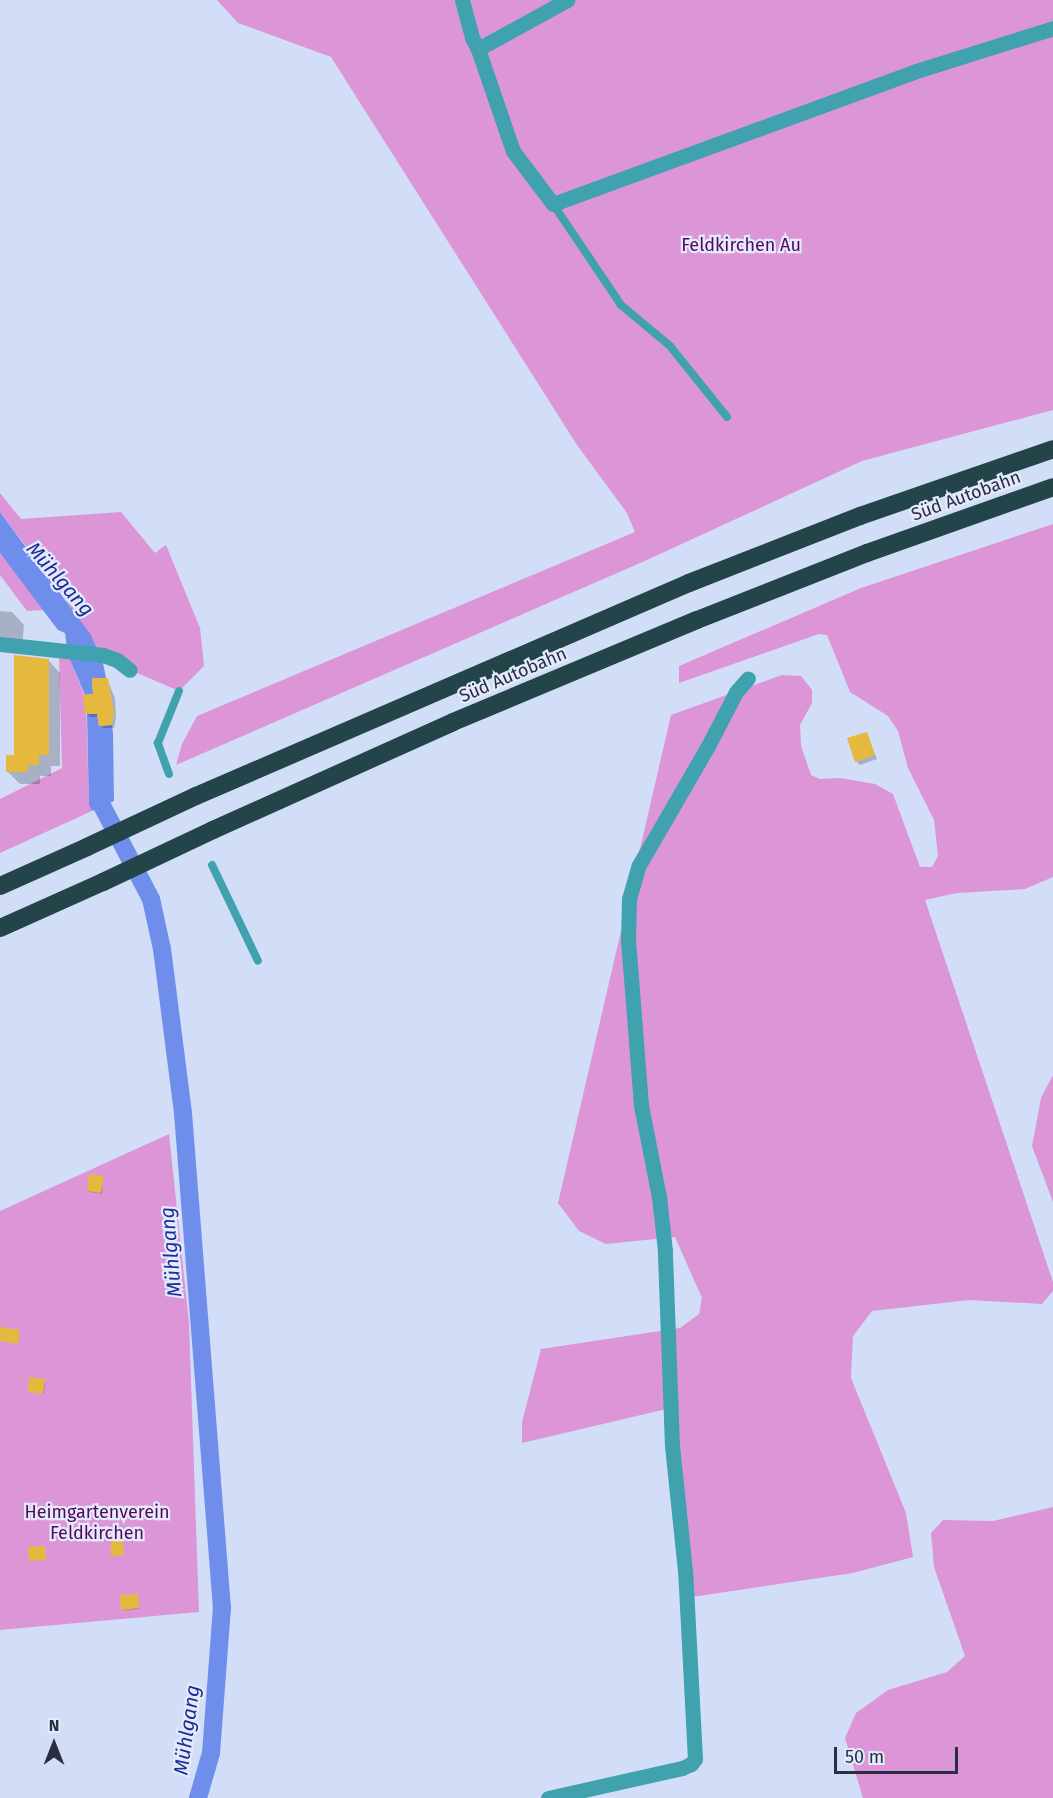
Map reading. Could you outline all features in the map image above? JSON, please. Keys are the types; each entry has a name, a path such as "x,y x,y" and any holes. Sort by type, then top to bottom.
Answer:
{"highway":[{"name":"Süd Autobahn","path":"0,886 196,795 689,582 860,516 1053,449"},
{"name":"Süd Autobahn","path":"0,928 453,722 697,620 867,553 1053,488"}],"street":[{"path":"462,0 472,38 478,49 513,151 553,204 913,72 1053,28"},
{"path":"478,49 567,0"},
{"path":"0,644 103,655 117,660 130,670"},
{"path":"548,1798 682,1768 691,1764 695,1759 685,1571 672,1446 665,1251 659,1197 641,1105 628,940 629,898 639,865 708,746 735,692 748,678"}],"lane":[{"path":"553,204 621,305 670,346 727,417"},
{"path":"169,774 158,743 180,691"},
{"path":"212,865 258,961"}],"green space":[{"name":"Feldkirchen Au","path":"217,0 1053,0 1053,410 862,461 647,560 176,765 182,744 197,716 635,532 627,513 577,445 331,57 238,23"},
{"path":"0,493 21,519 121,512 155,553 166,545 200,628 204,666 179,691 130,670 96,651 64,596 0,512"},
{"path":"1053,524 1053,877 1025,889 957,893 925,900 1053,1282 1053,1291 1042,1304 969,1300 872,1311 853,1336 851,1378 906,1513 913,1557 853,1573 692,1597 675,1407 522,1443 522,1422 541,1349 680,1328 699,1314 702,1298 675,1237 606,1244 579,1231 558,1203 671,715 782,675 801,676 812,690 812,703 800,725 801,746 811,775 820,779 840,778 875,784 893,794 920,867 932,867 938,856 934,820 908,768 898,731 888,716 850,692 827,635 819,634 679,683 679,666 861,588"},
{"path":"0,553 44,610 27,611 0,575"},
{"path":"68,655 86,699 89,805 92,811 0,853 0,799 62,768 59,657"},
{"path":"1053,1075 1053,1202 1032,1146 1041,1098"},
{"name":"Heimgartenverein Feldkirchen","path":"169,1134 189,1323 199,1612 0,1630 0,1211"},
{"path":"1053,1507 1053,1798 863,1798 845,1738 856,1713 888,1690 947,1672 965,1656 934,1567 931,1533 943,1520 993,1521"}],"water":[{"name":"Mühlgang","path":"0,512 91,635 103,663 106,678 92,678 93,694 85,695 68,655 65,633 58,630 0,553"},
{"path":"87,714 97,714 99,726 112,725 113,733 114,801 92,811 89,805"}],"building":[{"path":"14,655 49,659 49,755 39,755 39,765 28,765 28,772 6,772 6,755 14,755"},
{"path":"92,678 108,678 114,713 112,725 99,726 97,714 85,714 83,695 93,694"},
{"path":"867,732 875,755 855,762 847,738"},
{"path":"89,1174 104,1176 101,1193 87,1191"},
{"path":"0,1327 20,1330 18,1344 0,1341"},
{"path":"29,1377 45,1379 43,1394 28,1392"},
{"path":"111,1541 123,1541 124,1555 111,1556"},
{"path":"45,1546 46,1560 29,1561 28,1547"},
{"path":"138,1594 139,1608 121,1610 120,1595"}],"waterway":[{"name":"Mühlgang","path":"98,782 99,800 151,899 162,949 183,1113 222,1607 211,1753 198,1798"}]}
